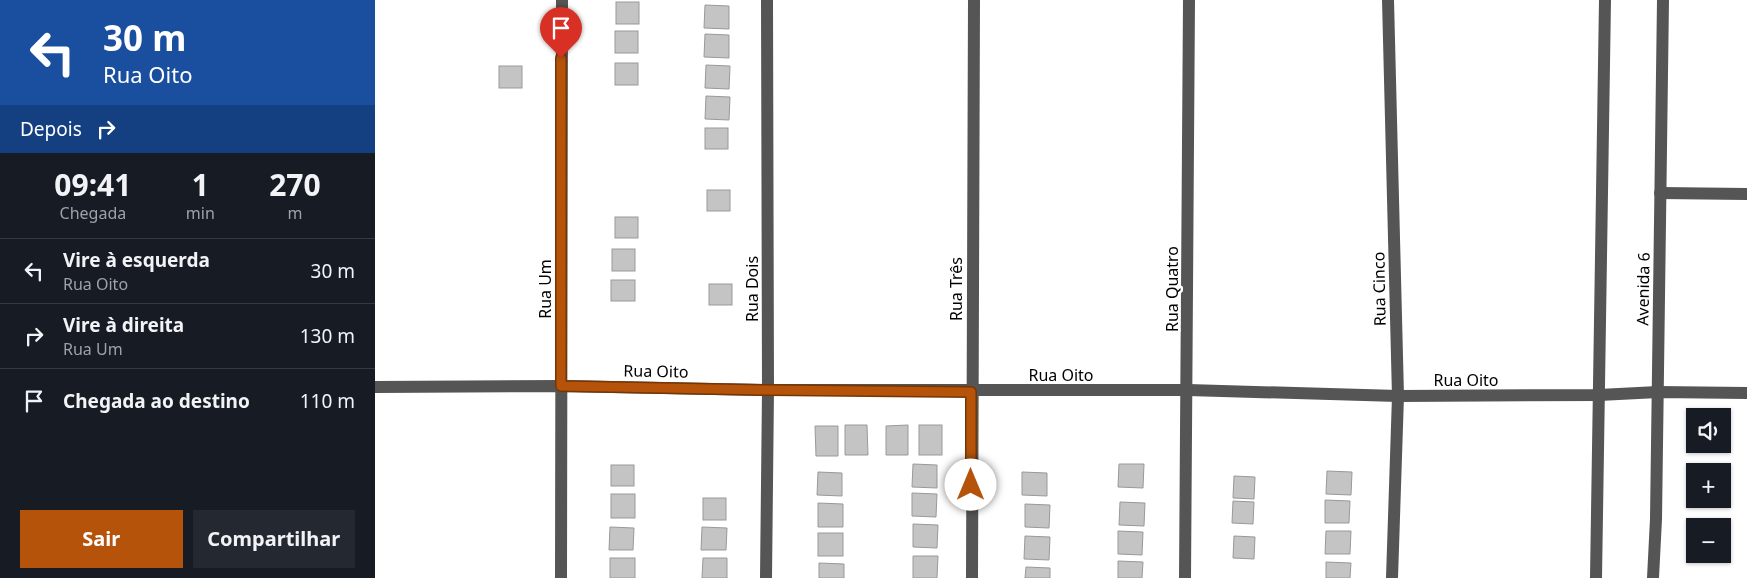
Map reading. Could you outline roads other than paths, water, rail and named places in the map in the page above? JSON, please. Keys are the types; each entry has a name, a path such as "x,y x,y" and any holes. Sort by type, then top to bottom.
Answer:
{"street":[{"name":"Rua Um","path":"561,0 561,578"},
{"name":"Rua Dois","path":"766,578 768,390 767,0"},
{"name":"Rua Três","path":"972,578 971,392 974,0"},
{"name":"Rua Quatro","path":"1185,578 1188,390 1189,0"},
{"name":"Rua Cinco","path":"1388,0 1398,396 1392,578"},
{"path":"1596,578 1605,0"},
{"name":"Avenida 6","path":"1653,578 1656,519 1663,0"},
{"path":"1660,193 1747,194"},
{"name":"Rua Oito","path":"375,387 561,386 971,392 1188,390 1398,396 1747,392"}]}
